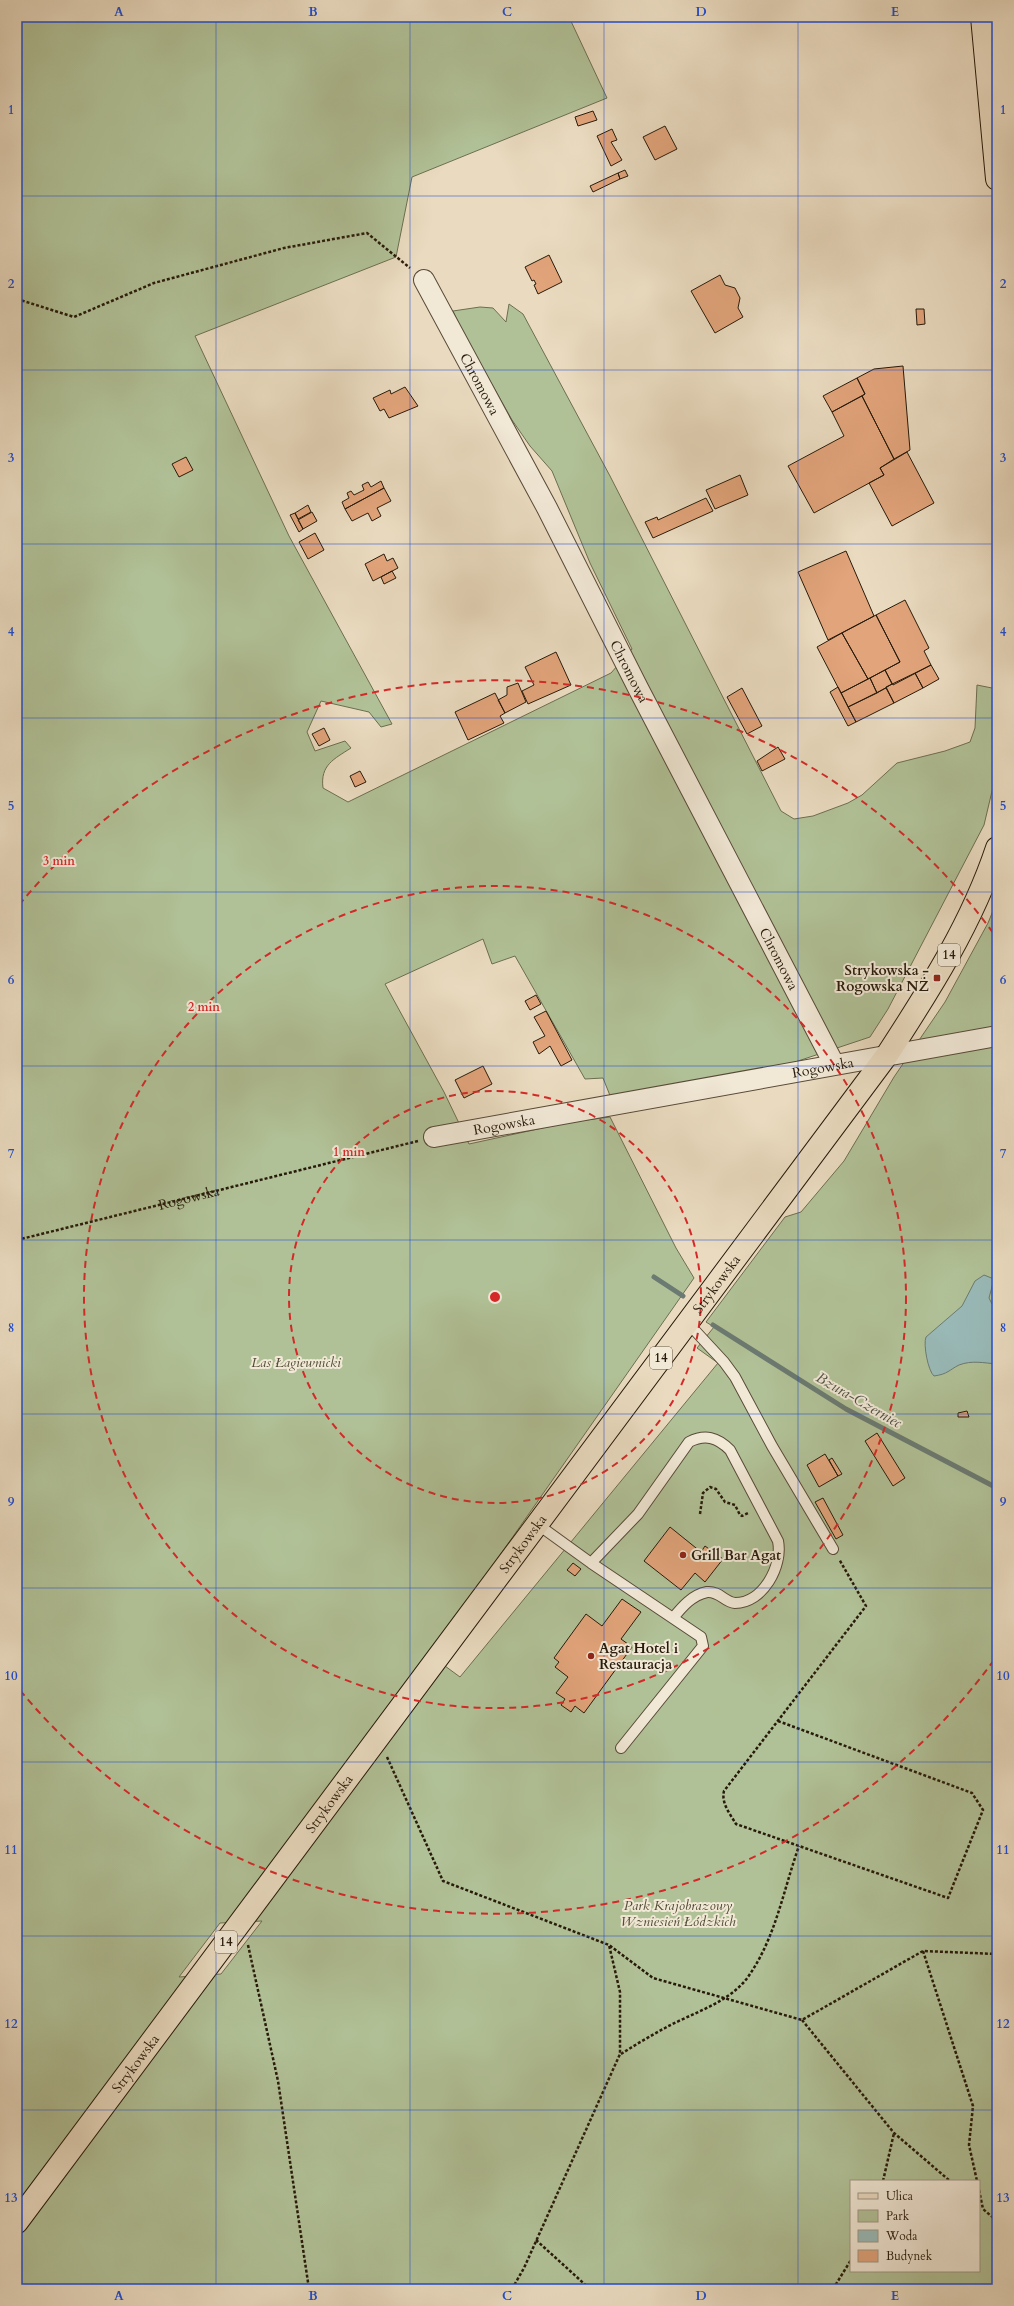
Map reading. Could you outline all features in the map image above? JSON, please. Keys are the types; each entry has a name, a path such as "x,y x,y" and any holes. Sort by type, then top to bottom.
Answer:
{"main road":[{"path":"982,17 997,179"},
{"name":"Strykowska","path":"17,2222 887,1055 925,997 953,948 982,888 997,848"}],"street":[{"name":"Chromowa","path":"424,280 548,508 638,688 834,1064"},
{"name":"Rogowska","path":"434,1137 834,1064 997,1036"}],"lane":[{"path":"687,1322 724,1362 735,1377 779,1459 833,1549"},
{"path":"591,1563 638,1514 689,1442 698,1437 710,1437 721,1441 730,1450 778,1541 780,1550 774,1569 763,1590 748,1600 736,1603 728,1601 719,1594 703,1593 690,1600 673,1618"},
{"path":"538,1524 591,1563 701,1637 702,1646 621,1748"}],"path":[{"path":"17,299 74,317 154,283 284,248 367,233 424,280"},
{"name":"Rogowska","path":"17,1240 434,1137"},
{"path":"700,1514 703,1493 710,1487 716,1489 725,1502 735,1505 738,1512 742,1516 759,1505"},
{"path":"778,1721 966,1789 972,1793 983,1810 948,1898 736,1824 726,1809 722,1796 724,1791 866,1606 833,1549"},
{"path":"378,1737 443,1881 609,1945 653,1978 802,2020 894,2133 949,2180"},
{"path":"620,2054 666,2027 725,1998 748,1978 769,1939 783,1903 799,1846"},
{"path":"242,1920 278,2081 309,2289"},
{"path":"512,2289 536,2240 620,2054 620,1992 609,1945"},
{"path":"802,2020 923,1951 997,1954"},
{"path":"923,1951 973,2106 969,2145 977,2180"},
{"path":"883,2180 894,2133"},
{"path":"980,2195 983,2209"},
{"path":"980,2206 997,2221"},
{"path":"536,2240 590,2289"},
{"path":"833,2289 850,2262"}],"green space":[{"name":"Las Łagiewnicki","path":"17,17 569,17 607,98 412,177 396,257 195,336 289,536 392,724 381,727 369,712 321,701 307,732 315,751 345,741 351,748 334,759 326,768 323,788 348,802 611,673 632,649 590,563 552,471 530,446 512,420 461,329 453,311 480,307 493,308 506,322 509,304 523,314 610,476 781,811 794,819 813,816 848,803 862,795 897,763 945,751 970,742 975,728 977,685 997,689 997,770 984,825 888,1009 870,1037 792,1063 611,1098 603,1078 585,1079 515,956 492,964 483,939 385,984 444,1092 469,1144 570,1122 610,1117 676,1248 694,1278 430,1655 460,1677 718,1363 697,1348 714,1327 706,1322 785,1217 801,1212 844,1161 894,1077 945,1002 988,923 997,901 997,2289 17,2289","holes":["262,1921 221,1974 179,1977 220,1923"]}],"water":[{"path":"984,1275 994,1279 989,1298 992,1304 997,1304 997,1364 978,1362 964,1363 945,1373 934,1376 930,1369 927,1357 925,1345 926,1337 962,1306 975,1281"}],"building":[{"path":"593,111 597,120 578,126 575,117"},
{"path":"665,126 677,149 655,160 643,137"},
{"path":"612,129 617,140 611,142 622,160 611,166 597,136"},
{"path":"625,170 628,176 620,179 618,173"},
{"path":"618,173 620,179 593,192 590,186"},
{"path":"549,255 562,282 538,294 534,285 536,284 534,280 532,281 525,267"},
{"path":"720,275 725,285 735,288 740,298 738,308 743,317 715,333 691,291"},
{"path":"916,309 924,309 925,324 917,325"},
{"path":"903,366 910,450 894,459 862,396 865,394 857,378 874,369"},
{"path":"857,378 865,394 832,412 823,396"},
{"path":"405,387 418,406 389,418 384,409 380,411 373,398 390,390 391,394"},
{"path":"862,396 894,459 880,468 884,475 814,513 788,466 844,436 832,412"},
{"path":"907,452 934,503 892,526 869,483 884,475 880,468"},
{"path":"186,457 193,470 179,477 172,464"},
{"path":"740,475 748,495 715,509 706,490"},
{"path":"381,481 384,488 345,509 342,502 349,498 347,493 351,491 354,495 364,490 362,485 368,482 371,487"},
{"path":"384,488 391,501 377,508 381,516 372,521 368,513 352,521 345,509"},
{"path":"706,498 713,511 653,538 645,522 657,517 658,520"},
{"path":"308,505 311,512 298,519 295,513"},
{"path":"312,512 317,521 303,529 298,520"},
{"path":"295,513 303,529 299,532 290,515"},
{"path":"315,533 324,550 308,559 299,542"},
{"path":"846,551 874,616 828,640 798,572"},
{"path":"384,554 387,561 393,558 398,568 373,581 365,564"},
{"path":"392,571 396,578 384,584 381,577"},
{"path":"905,600 929,648 924,651 931,665 893,685 885,670 900,662 876,615"},
{"path":"876,615 900,662 868,679 842,633"},
{"path":"842,633 868,679 841,693 817,647"},
{"path":"556,652 571,685 528,704 522,691 534,685 525,667"},
{"path":"931,665 939,679 923,688 915,673"},
{"path":"885,670 892,684 877,693 870,678"},
{"path":"915,673 923,688 894,703 886,687"},
{"path":"870,678 877,693 848,707 841,693"},
{"path":"518,683 526,702 505,713 498,700 507,695 507,687"},
{"path":"838,687 856,722 848,726 830,692"},
{"path":"742,688 762,726 747,734 727,697"},
{"path":"886,688 894,703 856,722 848,707"},
{"path":"495,693 505,713 500,716 504,723 468,740 455,712"},
{"path":"324,728 330,740 319,746 312,734"},
{"path":"778,747 785,759 762,771 757,761"},
{"path":"360,771 366,782 355,787 350,776"},
{"path":"536,995 541,1004 530,1010 525,1001"},
{"path":"546,1011 572,1060 561,1066 550,1046 539,1054 533,1042 545,1036 534,1017"},
{"path":"483,1066 492,1084 464,1098 455,1080"},
{"path":"967,1411 969,1417 958,1417 958,1413"},
{"path":"877,1433 905,1478 893,1486 865,1441"},
{"path":"825,1454 838,1476 819,1487 807,1465"},
{"path":"832,1458 842,1474 838,1476 829,1460"},
{"path":"823,1498 843,1535 836,1539 815,1502"},
{"name":"Grill Bar Agat","path":"670,1527 701,1552 705,1546 723,1559 705,1582 695,1573 681,1590 644,1561"},
{"path":"573,1563 581,1569 575,1576 567,1570"},
{"path":"622,1599 641,1612 621,1639 632,1647 584,1713 575,1706 571,1712 561,1705 565,1699 556,1693 568,1677 555,1667 559,1662 554,1658 586,1614 602,1626"}],"waterway":[{"name":"Bzura-Czerniec","path":"654,1277 683,1296"},
{"name":"Bzura-Czerniec","path":"713,1325 846,1409 997,1488"}],"place":[{"name":"Strykowska - Rogowska NŻ","path":"937,978"},
{"name":"Grill Bar Agat","path":"683,1555"},
{"name":"Agat Hotel i Restauracja","path":"591,1656"}],"park label":[{"name":"Park Krajobrazowy Wzniesień Łódzkich","path":"678,1914"}]}
